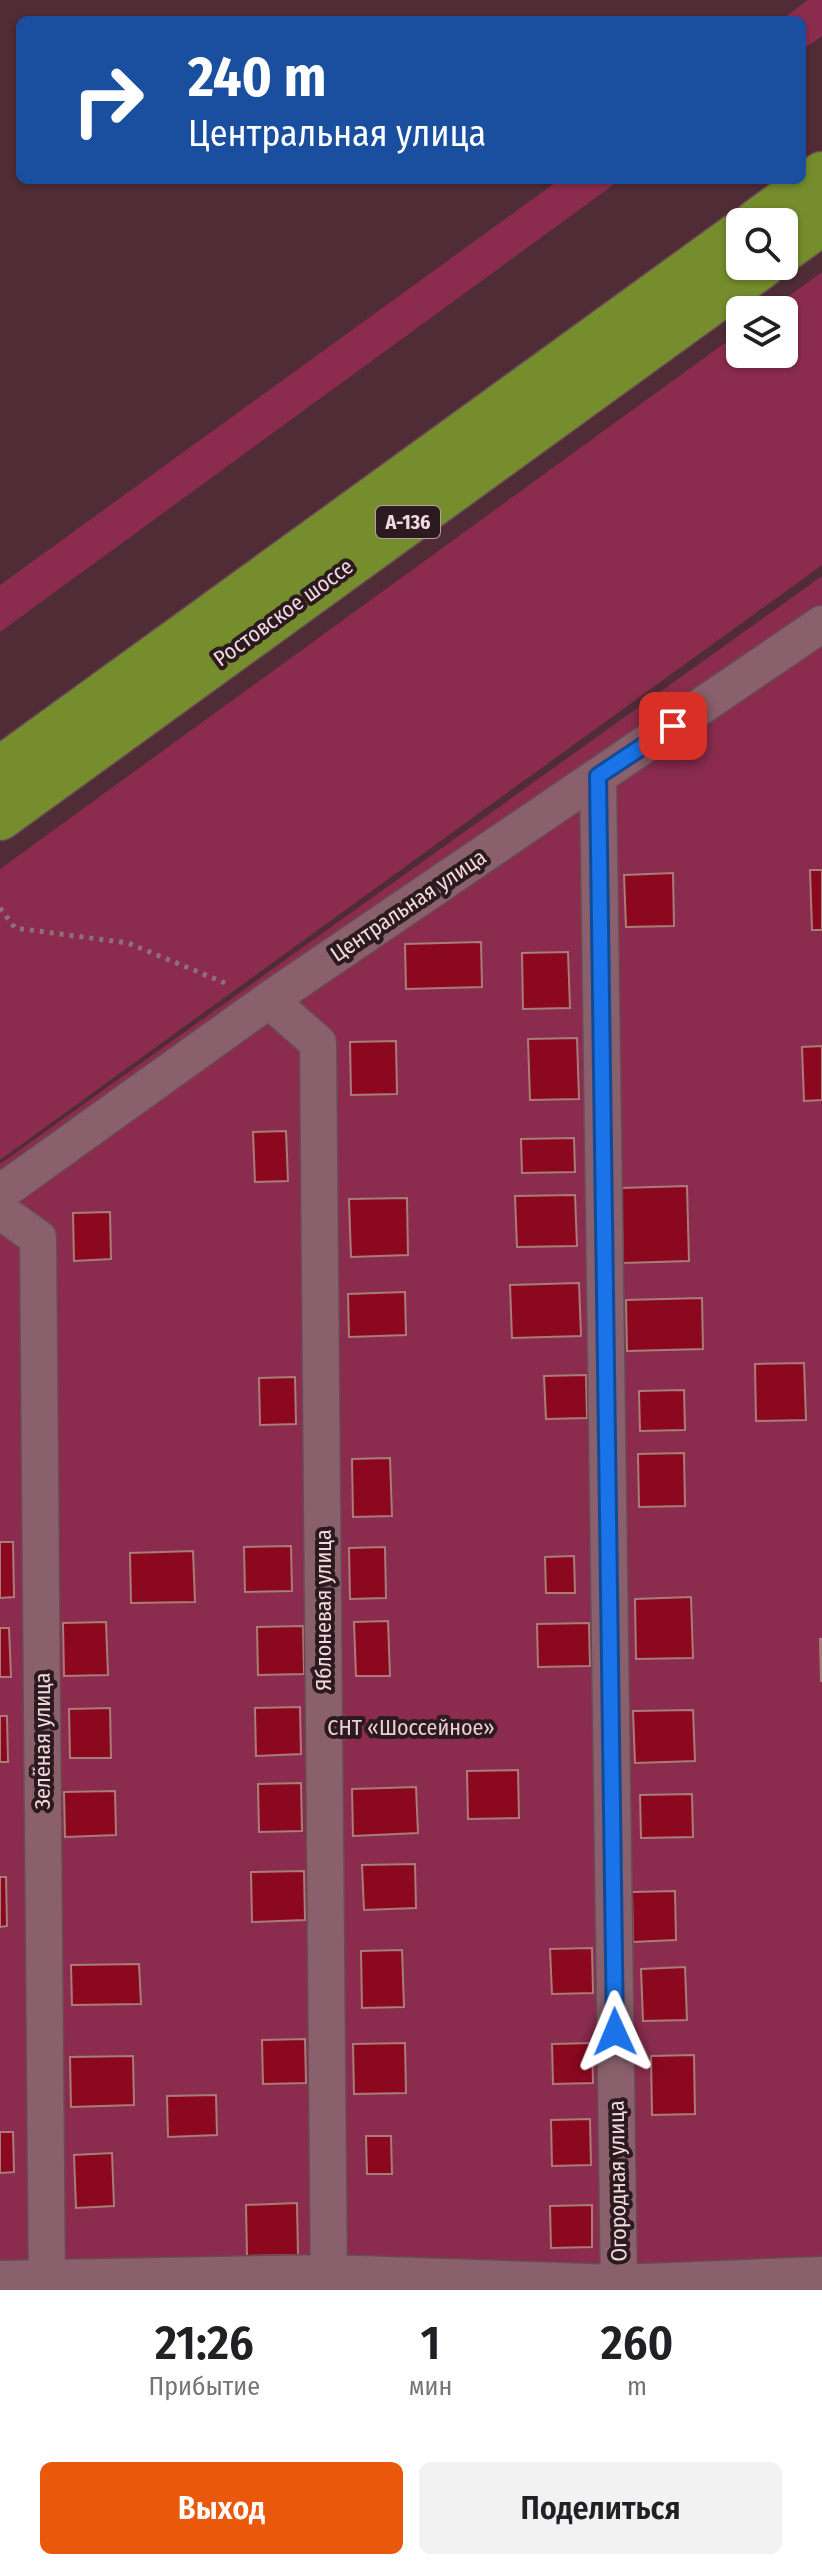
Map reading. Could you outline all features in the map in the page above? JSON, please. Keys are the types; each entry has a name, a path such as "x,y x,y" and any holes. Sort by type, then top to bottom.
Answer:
{"highway":[{"path":"775,208 822,174"},
{"path":"798,240 822,223"},
{"name":"Ростовское шоссе","path":"0,769 726,243"},
{"name":"Ростовское шоссе","path":"0,818 743,280"}],"street":[{"name":"Центральная улица","path":"0,1193 269,1000 822,624"},
{"name":"Огородная улица","path":"598,776 619,2286"},
{"name":"Яблоневая улица","path":"269,1000 318,1043 329,2282"},
{"name":"Зелёная улица","path":"0,1211 38,1238 47,2285"},
{"path":"0,2279 47,2285 329,2282 619,2286 822,2275"}],"path":[{"path":"0,908 15,928 128,943 269,1000"}],"green space":[{"path":"808,0 822,0 822,36 806,47 806,16 786,16"},
{"path":"553,184 615,184 0,632 0,585"},
{"path":"822,272 822,565 0,1160 0,869 726,342 726,368 798,368 798,296 789,296"},
{"name":"СНТ «Шоссейное»","path":"822,576 822,2290 0,2290 0,1164"}],"building":[{"path":"810,870 822,870 822,930 812,930"},
{"path":"673,873 674,926 626,927 624,875"},
{"path":"481,942 482,987 406,989 405,944"},
{"path":"568,952 570,1008 523,1009 522,953"},
{"path":"577,1038 579,1099 530,1100 528,1039"},
{"path":"396,1041 397,1094 351,1095 350,1042"},
{"path":"822,1046 822,1100 804,1101 802,1047"},
{"path":"286,1131 288,1181 255,1182 253,1132"},
{"path":"574,1138 575,1172 522,1173 521,1139"},
{"path":"687,1186 689,1261 623,1263 621,1188"},
{"path":"575,1195 577,1246 517,1247 515,1196"},
{"path":"407,1198 408,1255 351,1257 349,1199"},
{"path":"110,1212 111,1259 74,1261 73,1213"},
{"path":"579,1283 581,1336 512,1338 510,1285"},
{"path":"405,1292 406,1335 349,1337 348,1294"},
{"path":"702,1298 703,1349 627,1351 626,1300"},
{"path":"804,1363 806,1420 756,1421 755,1364"},
{"path":"586,1375 587,1418 546,1419 544,1376"},
{"path":"295,1377 296,1424 260,1425 259,1378"},
{"path":"684,1390 685,1430 640,1431 639,1391"},
{"path":"684,1453 685,1506 639,1507 638,1454"},
{"path":"390,1458 392,1516 353,1517 352,1459"},
{"path":"0,1542 13,1542 14,1597 0,1598"},
{"path":"291,1546 292,1591 245,1592 244,1547"},
{"path":"385,1547 386,1598 350,1599 349,1548"},
{"path":"193,1551 195,1602 131,1603 130,1553"},
{"path":"574,1556 575,1593 546,1593 545,1557"},
{"path":"691,1597 693,1658 636,1659 635,1599"},
{"path":"388,1621 390,1676 356,1676 354,1622"},
{"path":"106,1622 108,1675 64,1676 63,1623"},
{"path":"589,1623 590,1666 538,1667 537,1624"},
{"path":"303,1626 304,1674 258,1675 257,1627"},
{"path":"0,1628 9,1628 11,1677 0,1677"},
{"path":"822,1639 822,1681 821,1681"},
{"path":"300,1707 301,1754 256,1756 255,1708"},
{"path":"110,1708 111,1758 70,1758 69,1709"},
{"path":"693,1710 695,1761 635,1763 633,1711"},
{"path":"0,1716 7,1716 8,1762 0,1762"},
{"path":"518,1770 519,1818 468,1819 467,1771"},
{"path":"301,1783 302,1831 259,1832 258,1784"},
{"path":"416,1787 418,1833 353,1836 352,1789"},
{"path":"115,1791 116,1835 65,1837 64,1792"},
{"path":"692,1794 693,1837 641,1838 640,1795"},
{"path":"415,1864 416,1908 364,1910 362,1865"},
{"path":"304,1871 305,1920 252,1922 251,1872"},
{"path":"0,1877 6,1877 7,1926 0,1927"},
{"path":"675,1891 676,1940 633,1942 632,1892"},
{"path":"592,1948 593,1993 552,1994 550,1949"},
{"path":"402,1950 404,2007 362,2008 361,1951"},
{"path":"139,1964 141,2004 72,2005 71,1965"},
{"path":"685,1967 687,2020 643,2021 641,1969"},
{"path":"305,2039 306,2083 263,2084 262,2040"},
{"path":"405,2043 406,2093 354,2094 353,2044"},
{"path":"592,2043 593,2083 553,2084 552,2044"},
{"path":"694,2055 695,2114 652,2115 651,2056"},
{"path":"133,2056 134,2105 71,2107 70,2057"},
{"path":"216,2095 217,2135 168,2137 167,2096"},
{"path":"590,2119 591,2165 552,2166 551,2120"},
{"path":"0,2132 13,2132 14,2172 0,2173"},
{"path":"366,2136 391,2136 392,2174 367,2174"},
{"path":"112,2153 114,2206 76,2208 74,2155"},
{"path":"297,2203 298,2255 247,2256 246,2205"},
{"path":"592,2205 592,2247 551,2248 550,2206"}],"route":[{"path":"615,2032 598,776 673,726"}]}
